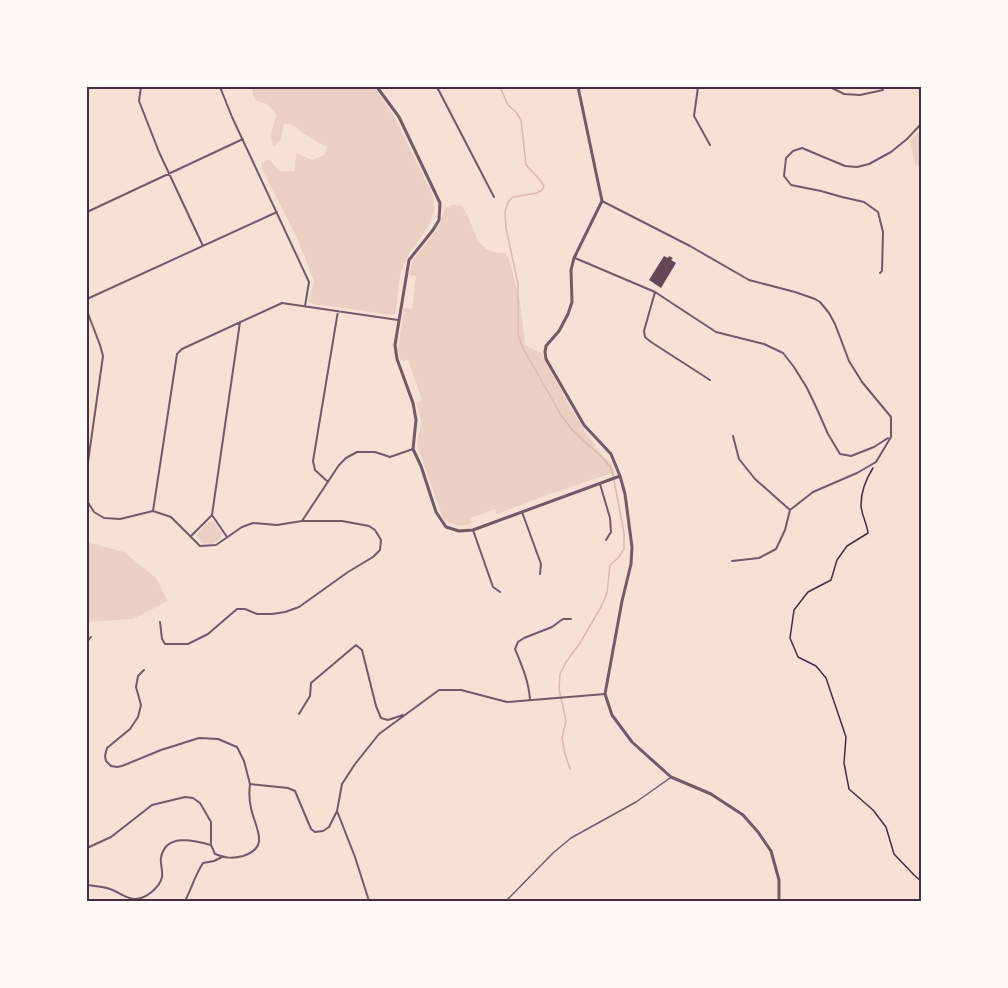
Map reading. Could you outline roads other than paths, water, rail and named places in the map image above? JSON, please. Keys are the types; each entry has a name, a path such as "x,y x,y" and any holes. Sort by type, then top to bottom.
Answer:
{"street":[{"path":"141,87 139,101 169,174 203,246"},
{"path":"220,87 309,282 305,306"},
{"path":"377,87 399,117 440,203 439,220 409,260 395,345 397,359 416,420 413,448 436,512 447,527 459,531 473,530 618,477"},
{"path":"438,87 494,197"},
{"path":"578,87 602,201 574,258 571,270 572,302 568,314 559,331 546,346 545,352 546,359 584,425 611,454 625,494 632,543 631,555 605,694 612,715 632,742 670,777 711,794 743,815 758,832 771,851 779,880 778,901"},
{"path":"698,87 694,116 710,145"},
{"path":"830,87 844,94 860,96 883,90"},
{"path":"880,273 882,271 883,232 878,212 864,202 790,185 784,177 786,158 793,151 802,148 845,166 857,167 869,164 891,152 921,124"},
{"path":"87,212 243,139"},
{"path":"602,201 690,246 753,282 795,292 820,302 835,324 849,361 862,382 891,417 891,437 876,462 813,492 790,510 785,530 776,549 759,558 732,561"},
{"path":"87,299 277,212"},
{"path":"574,258 655,292 716,332 764,344 783,353 807,388 840,454 851,456 891,437"},
{"path":"655,292 644,331 645,337 710,380"},
{"path":"153,511 177,354 182,349 282,303 398,320"},
{"path":"87,311 103,356 87,469"},
{"path":"328,482 315,470 313,461 338,311"},
{"path":"190,537 212,515 240,322"},
{"path":"734,436 739,459 755,479 790,510"},
{"path":"302,522 339,465 346,458 357,452 375,452 390,457 413,448"},
{"path":"600,484 610,518 610,532 606,540"},
{"path":"87,501 94,512 104,518 120,519 153,511 171,517 200,546 216,545 253,523 277,525 342,521 369,526 375,530 381,540 380,550 373,557 299,607 272,614 257,614 245,609 237,609 208,634 188,644 165,644 162,639 160,622"},
{"path":"522,512 541,564 540,574"},
{"path":"212,515 227,537"},
{"path":"473,530 493,587 500,592"},
{"path":"530,701 525,676 514,649 518,642 552,627 562,619 571,619"},
{"path":"87,642 91,637"},
{"path":"299,714 310,696 311,683 356,645 362,650 381,718 388,720 406,715"},
{"path":"87,848 111,837 152,805 185,797 201,802 211,822 211,845 215,854 232,859 251,853 258,847 260,839 251,809 250,784 244,761 237,747 218,739 199,738 117,767 111,766 106,761 107,748 130,729 138,717 141,705 136,687 138,676 144,670"},
{"path":"250,784 288,788 294,791 310,829 315,832 323,831 329,826 337,811 342,784 379,734 439,690 461,690 507,702 605,694"},
{"path":"337,811 369,901"},
{"path":"87,885 110,889 128,898 141,898 159,885 162,879 160,861 163,850 171,843 179,840 194,840 211,845"},
{"path":"185,901 202,863 222,857"},
{"path":"125,901 128,898"}],"lane":[{"path":"506,901 571,838 641,799 670,777"}],"waterway":[{"path":"500,87 508,105 521,120 526,165 544,186 537,193 513,197 508,202 505,212 506,228 518,284 518,335 561,415 573,431 604,459 612,470 624,533 624,549 610,565 607,593 601,607 560,674 559,689 566,721 562,738 570,769"}]}
